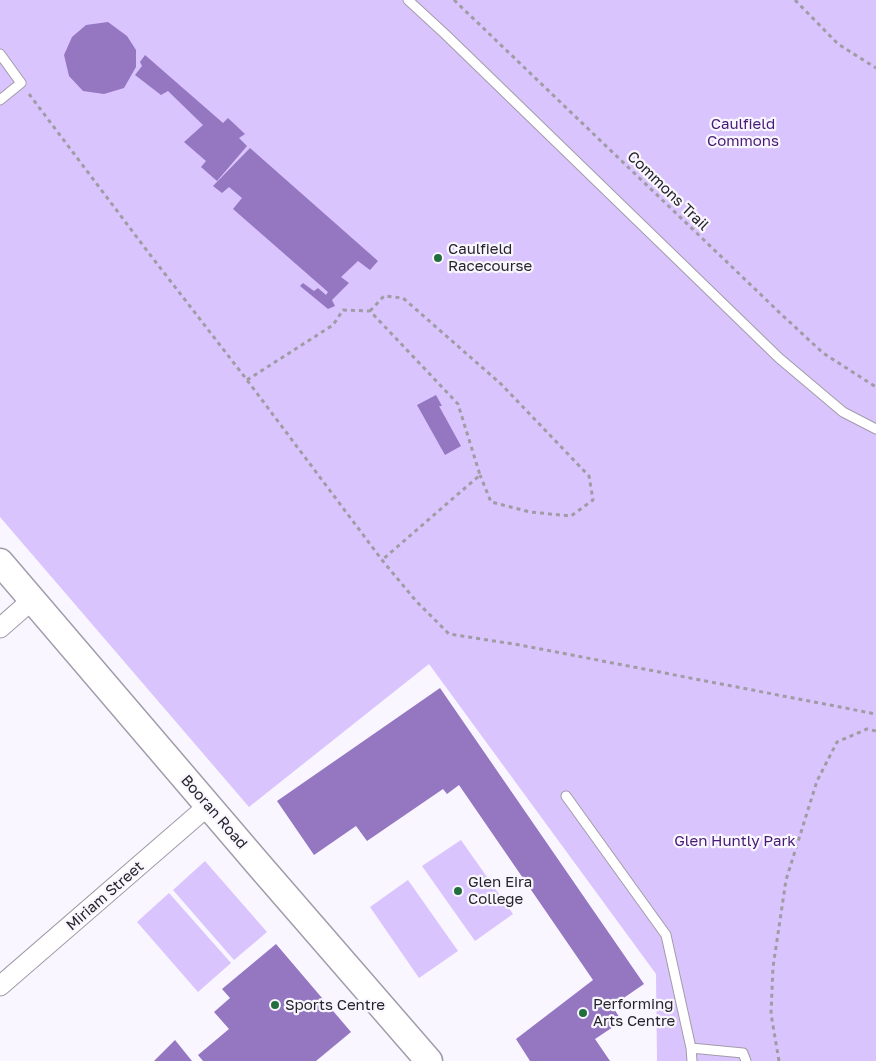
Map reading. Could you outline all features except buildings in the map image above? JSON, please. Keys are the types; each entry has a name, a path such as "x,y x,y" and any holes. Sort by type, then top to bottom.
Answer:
{"main road":[{"name":"Booran Road","path":"0,562 429,1061"}],"street":[{"path":"0,628 32,600"},
{"name":"Miriam Street","path":"0,986 209,805"}],"lane":[{"path":"408,0 779,358 843,412 876,429"},
{"path":"0,54 21,83 0,100"},
{"path":"566,796 666,935 691,1048 692,1061"},
{"path":"691,1048 743,1053 746,1061"}],"path":[{"name":"Commons Trail","path":"454,0 823,353 876,387"},
{"path":"794,0 838,44 876,68"},
{"path":"21,83 382,560 416,601 449,634 520,645 876,714"},
{"path":"247,380 333,325 344,310 370,310 384,296 403,298 501,384 589,476 593,500 571,516 530,512 491,502 480,475 458,404 370,310"},
{"path":"382,560 480,475"},
{"path":"779,1061 771,1014 773,967 786,880 817,782 837,742 867,729 876,731"}],"green space":[{"name":"Caulfield Racecourse","path":"0,0 876,0 876,1061 657,1061 656,974 429,664 249,807 0,517"},
{"path":"461,840 513,914 475,941 422,866"},
{"path":"205,861 267,932 234,960 173,890"},
{"path":"408,880 458,951 419,978 370,907"},
{"path":"169,893 231,963 198,992 137,922"}],"place":[{"name":"Caulfield Racecourse","path":"438,258"},
{"name":"Glen Eira College","path":"458,891"},
{"name":"Sports Centre","path":"275,1005"},
{"name":"Performing Arts Centre","path":"583,1013"}],"park label":[{"name":"Caulfield Commons","path":"743,132"},
{"name":"Glen Huntly Park","path":"735,841"}]}
